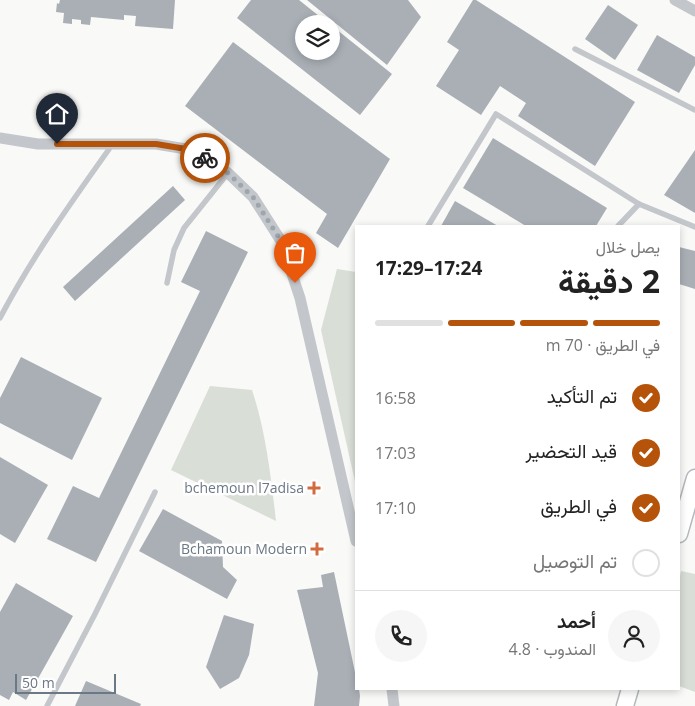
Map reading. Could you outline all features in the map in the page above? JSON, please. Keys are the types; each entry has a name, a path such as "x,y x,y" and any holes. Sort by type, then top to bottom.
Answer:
{"main road":[{"path":"680,530 695,478"},
{"path":"625,706 630,690"}],"street":[{"path":"675,0 695,11"},
{"path":"0,138 38,144 156,144 192,150 228,173 253,197 281,241 300,298 355,537"},
{"path":"392,690 394,706"}],"lane":[{"path":"575,49 695,110"},
{"path":"429,225 496,114 639,204 695,227"},
{"path":"0,318 20,280 57,223 112,145"},
{"path":"167,284 174,250 184,228 228,173"},
{"path":"619,225 639,204"},
{"path":"47,706 96,614 156,492"}],"shaded area":[{"path":"337,269 355,272 355,482 321,330"},
{"path":"210,386 252,390 264,438 276,521 171,470"},
{"path":"681,571 695,574 695,692 680,686"}],"building":[{"path":"60,0 175,0 173,29 135,26 136,16 124,15 124,20 91,17 90,25 81,24 81,20 72,19 72,24 63,23 64,13 56,12 57,3 59,4"},
{"path":"251,0 299,0 318,15 295,15 295,60 340,60 340,32 392,74 360,115 237,18"},
{"path":"307,0 408,0 421,17 387,65 340,27 340,15 325,15"},
{"path":"473,0 476,0 635,102 595,166 518,116 526,103 500,86 481,115 436,86 459,50 447,42"},
{"path":"608,5 638,25 615,60 585,39"},
{"path":"657,35 695,57 695,65 679,93 637,70"},
{"path":"233,42 390,159 338,248 316,233 327,214 185,106"},
{"path":"493,138 607,208 597,225 524,225 463,188"},
{"path":"695,150 695,213 664,195"},
{"path":"173,186 185,200 75,301 63,287"},
{"path":"455,201 496,225 442,225"},
{"path":"206,231 248,252 96,562 47,539 73,486 99,498 200,291 181,282"},
{"path":"680,247 695,251 695,289 680,284"},
{"path":"21,357 102,398 72,460 0,423 0,398"},
{"path":"0,457 48,485 15,543 0,534"},
{"path":"163,509 222,541 223,567 237,580 227,599 139,551"},
{"path":"334,572 355,672 355,690 359,690 359,706 314,706 318,673 297,590 323,587 321,575"},
{"path":"16,583 73,616 26,700 13,692 9,700 0,695 0,612"},
{"path":"224,615 254,624 249,655 239,678 220,689 206,667"},
{"path":"86,681 141,704 140,706 75,706"}],"way so far":[{"path":"205,158 228,173 253,197 281,241 295,283"}],"place":[{"name":"bchemoun l7adisa","path":"314,488"},
{"name":"Bchamoun Modern","path":"317,549"}],"route":[{"path":"57,144 156,144 192,150 205,158"}]}
